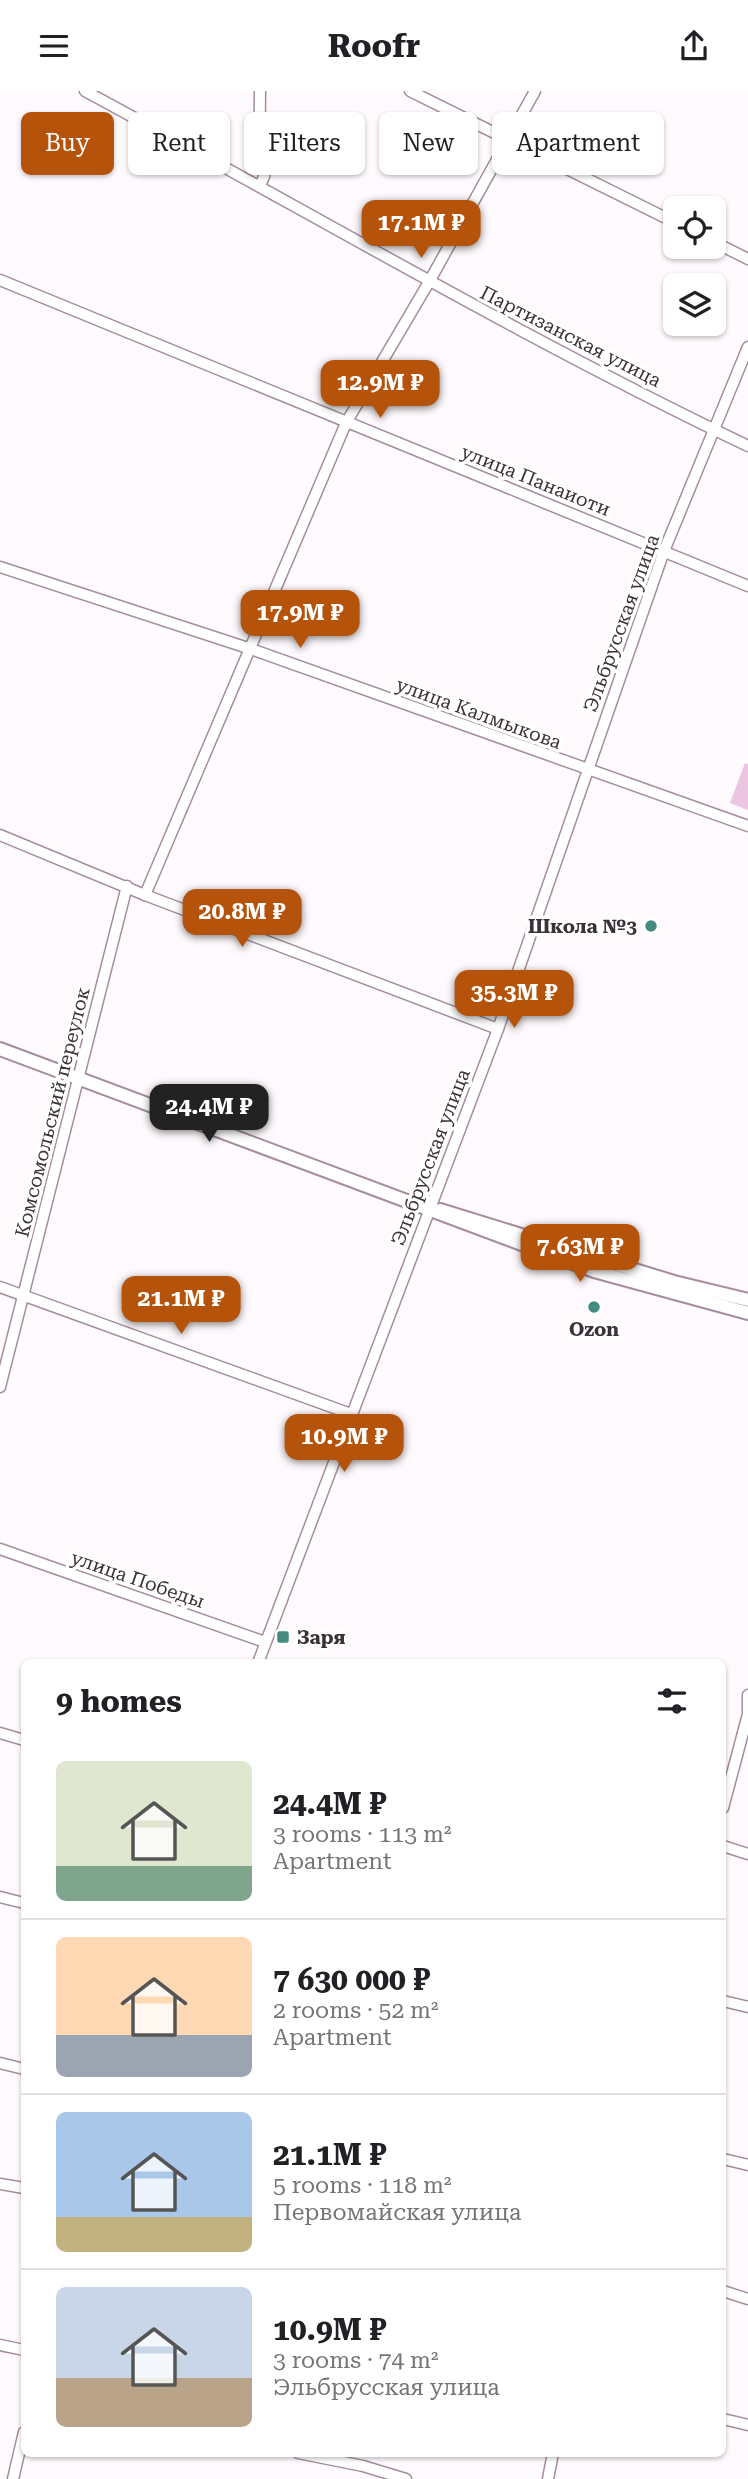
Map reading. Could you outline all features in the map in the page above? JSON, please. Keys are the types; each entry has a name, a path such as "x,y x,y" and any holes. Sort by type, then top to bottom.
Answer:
{"street":[{"name":"Партизанская улица","path":"85,91 260,185 429,282 748,446"},
{"path":"260,91 261,133 268,162 267,175 260,185"},
{"path":"410,91 492,131"},
{"path":"523,112 535,91"},
{"path":"145,895 346,422 429,282 492,168"},
{"path":"580,175 663,216"},
{"path":"726,248 748,259"},
{"name":"улица Панаиоти","path":"0,280 748,586"},
{"name":"Эльбрусская улица","path":"259,1659 498,1029 664,551 748,347"},
{"name":"улица Калмыкова","path":"0,567 251,649 748,825"},
{"path":"0,835 145,895 498,1029"},
{"name":"Комсомольский переулок","path":"0,1387 127,886"},
{"path":"0,1049 429,1208 452,1221 597,1273 748,1313"},
{"path":"429,1208 455,1213 674,1282 748,1300"},
{"path":"0,1287 351,1414"},
{"name":"улица Победы","path":"0,1549 265,1642"},
{"path":"726,1796 748,1708 748,1695"},
{"path":"0,1733 21,1739"},
{"path":"726,1847 748,1854"},
{"path":"0,1897 21,1902"},
{"path":"726,2002 748,2007"},
{"path":"0,2063 21,2068"},
{"path":"726,2160 748,2165"},
{"path":"0,2184 21,2188"},
{"path":"726,2292 748,2299"},
{"path":"0,2345 21,2349"},
{"path":"726,2420 748,2425"},
{"path":"13,2479 21,2444"},
{"path":"318,2457 363,2466 406,2479"},
{"path":"548,2479 552,2457"}],"shaded area":[{"path":"745,763 748,764 748,810 730,803"}],"place":[{"name":"Школа №3","path":"651,926"},
{"name":"Ozon","path":"594,1307"},
{"name":"Заря","path":"283,1637"}]}
